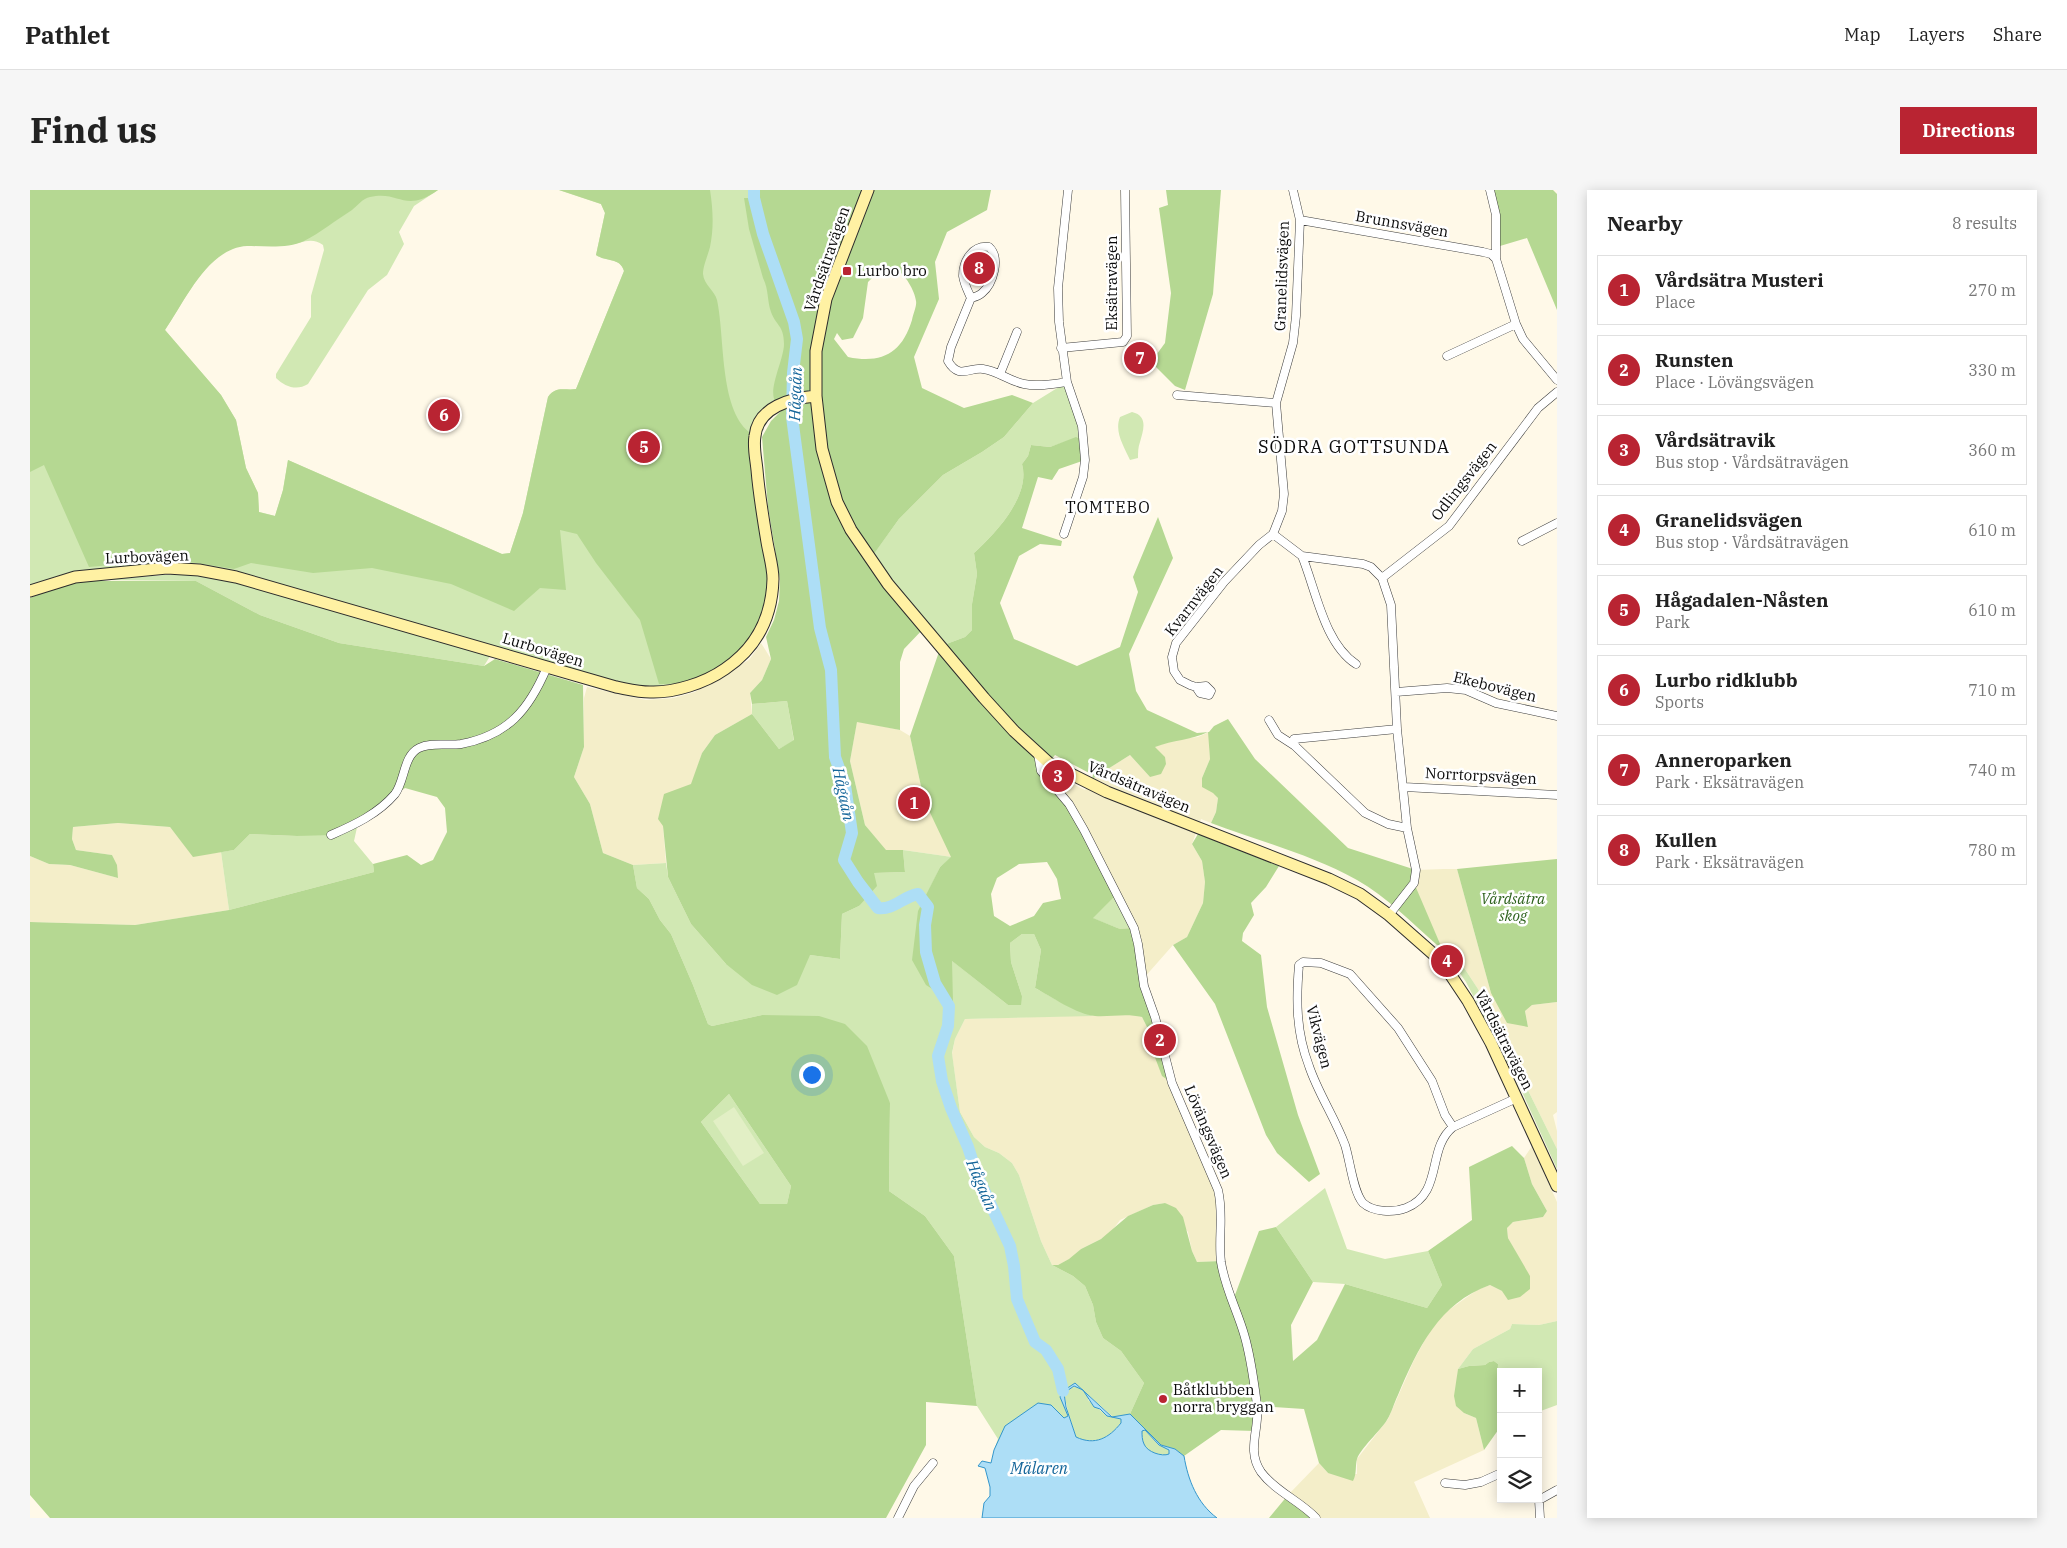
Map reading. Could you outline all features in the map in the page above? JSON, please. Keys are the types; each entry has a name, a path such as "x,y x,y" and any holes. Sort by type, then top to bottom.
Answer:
{"street":[{"name":"Vårdsätravägen","path":"868,190 826,299 816,350 816,396 822,448 837,502 851,530 888,584 984,698 1049,763 1106,792 1329,879 1360,894 1389,915 1439,959 1476,1015 1517,1098 1557,1186"},
{"path":"1064,534 1083,477 1086,460 1082,426 1067,382 1058,322 1058,288 1068,190"},
{"name":"Eksätravägen","path":"1062,348 1123,342 1127,336 1125,190"},
{"name":"Granelidsvägen","path":"1273,534 1281,516 1284,494 1276,402 1293,342 1300,220 1293,190"},
{"path":"1490,190 1496,215 1496,259 1516,324 1523,339 1557,380"},
{"name":"Brunnsvägen","path":"1300,220 1483,252 1491,254 1496,259"},
{"path":"971,298 964,281 964,268 972,251 981,246 989,247 996,256 995,267 984,292 971,298 951,347 948,361 953,368 961,371 980,368 1000,374 1022,384 1067,382"},
{"path":"1447,356 1516,324"},
{"path":"1000,374 1017,332"},
{"name":"Odlingsvägen","path":"1382,578 1448,526 1533,414 1557,392"},
{"path":"1176,395 1276,402"},
{"name":"Lurbovägen","path":"30,591 50,583 91,574 167,568 199,570 236,577 616,687 652,692 672,690 715,675 746,652 758,635 767,617 773,577 760,504 755,434 763,418 783,402 801,397 816,396"},
{"path":"1522,541 1557,523"},
{"path":"1273,534 1302,556 1363,564 1371,567 1382,578 1393,617 1397,729 1407,828 1416,870 1414,883 1389,915"},
{"name":"Kvarnvägen","path":"1196,687 1180,680 1174,671 1172,657 1176,643 1224,582 1259,545 1273,534"},
{"path":"1302,556 1328,630 1346,658 1356,664"},
{"path":"331,835 358,823 388,800 402,782 409,757 419,748 459,744 479,739 499,732 515,720 538,689 547,667"},
{"name":"Ekebovägen","path":"1396,692 1447,688 1466,690 1496,703 1557,716"},
{"path":"1269,720 1278,735 1295,746 1365,813 1388,824 1407,828"},
{"path":"1295,746 1294,739 1397,729"},
{"name":"Lövängsvägen","path":"1038,754 1041,771 1069,804 1134,928 1144,986 1155,1017 1172,1083 1218,1190 1221,1203 1221,1261 1232,1304 1244,1334 1257,1406 1258,1419 1253,1450 1256,1462 1262,1472 1276,1486 1316,1518"},
{"name":"Norrtorpsvägen","path":"1404,786 1557,795"},
{"name":"Vikvägen","path":"1303,962 1321,963 1350,974 1398,1028 1432,1081 1445,1115 1453,1127 1445,1133 1438,1149 1430,1187 1417,1202 1400,1210 1385,1211 1370,1208 1362,1202 1345,1145 1308,1065 1298,1023 1296,1004 1299,965 1303,962"},
{"path":"1453,1127 1517,1098"},
{"path":"898,1518 914,1486 932,1463"},
{"path":"1445,1483 1465,1485 1481,1482 1497,1475"},
{"path":"1542,1498 1557,1490"},
{"path":"1539,1503 1540,1518"}],"shaded area":[{"path":"761,643 771,659 762,680 750,693 752,714 715,735 702,753 692,784 663,826 666,863 633,865 603,853 590,804 574,777 584,747 584,698 587,687 646,700 674,698 695,692 713,679 749,660"},
{"path":"857,721 900,730 910,736 924,800 952,857 903,850 886,851 865,825 850,761"},
{"path":"1209,732 1210,759 1202,778 1218,798 1216,812 1211,823 1201,819 1192,844 1202,861 1205,882 1203,903 1187,937 1173,945 1143,979 1041,771 1044,768 1085,790 1092,779 1130,755 1150,777 1154,747 1173,740 1198,737"},
{"path":"118,823 170,827 193,856 221,852 229,910 135,925 30,922 30,856 49,864 70,865 118,878 112,855 76,850 72,839 73,827"},
{"path":"1457,869 1491,993 1528,1027 1525,1011 1532,1005 1557,1002 1557,1112 1553,1115 1557,1131 1557,1149 1478,989 1455,954 1441,946 1420,900 1414,883 1416,870"},
{"path":"1131,1014 1142,1017 1149,1031 1151,1047 1172,1083 1218,1190 1221,1261 1197,1262 1192,1251 1188,1232 1165,1203 1153,1205 1120,1220 1111,1232 1101,1239 1081,1249 1070,1259 1058,1265 1052,1265 1041,1241 1019,1175 1012,1163 999,1153 985,1147 974,1137 960,1112 952,1054 955,1039 965,1019"},
{"path":"1532,1146 1557,1202 1557,1321 1539,1325 1512,1324 1510,1329 1473,1349 1458,1369 1457,1381 1464,1413 1476,1418 1484,1450 1414,1482 1430,1518 1316,1518 1288,1495 1319,1463 1328,1473 1357,1474 1357,1459 1388,1419 1414,1360 1432,1327 1443,1314 1477,1290 1490,1285 1502,1291 1530,1278 1508,1238 1507,1228 1513,1222 1543,1217 1547,1211 1532,1184 1524,1158"}],"green space":[{"path":"30,190 438,190 414,206 399,232 404,244 387,275 368,290 308,384 295,388 287,386 276,378 276,374 311,317 311,296 324,250 323,245 319,242 310,241 287,245 249,245 237,247 226,252 215,259 205,270 165,330 221,395 236,420 246,468 258,493 259,512 275,516 283,490 288,460 502,554 510,553 523,513 548,397 557,390 576,389 624,271 616,262 596,255 605,213 601,204 559,190 864,190 809,391 774,400 748,434 752,477 762,523 767,591 765,617 752,640 675,687 627,685 495,648 484,666 339,643 260,615 196,581 101,580 177,574 247,577 179,563 156,563 75,572 30,588"},
{"path":"30,190 438,190 427,197 409,201 388,196 367,198 310,238 298,244 247,246 233,249 209,266 189,291 165,330 221,395 236,420 246,468 258,493 259,512 275,516 283,490 288,460 502,554 510,553 523,513 548,397 557,390 576,389 624,271 616,262 596,255 605,213 601,204 559,190 710,190 712,233 703,274 705,281 717,300 725,370 732,406 739,421 749,432 751,476 767,569 765,602 750,637 733,656 708,673 685,682 659,684 640,620 596,563 577,534 560,530 566,590 540,588 514,611 451,584 372,568 313,573 251,563 234,569 165,560 89,567 44,465 30,472"},
{"path":"754,190 991,190 987,210 947,232 935,262 939,299 914,357 922,388 964,408 1012,395 1033,403 1004,437 943,475 899,519 871,558 925,627 904,649 900,662 900,730 857,722 850,761 865,825 886,850 903,850 905,872 874,873 877,886 859,906 842,914 840,959 810,955 797,985 777,995 752,985 726,964 691,924 668,877 663,826 658,819 664,794 691,784 702,753 715,735 752,714 779,749 794,740 787,701 752,704 750,693 762,680 771,659 766,637 774,620 779,601 780,580 768,507 762,437 771,421 783,409 775,401 773,389 784,344 783,333 771,312 766,287 749,229 744,198 754,198","holes":["882,268 893,268 899,271 914,292 916,305 908,331 903,341 896,348 881,357 871,359 848,357 834,339 837,333 842,340 853,338 863,318 868,282"]},
{"path":"1166,190 1221,190 1213,294 1185,390 1175,386 1151,362 1165,343 1171,293 1159,208 1168,205"},
{"path":"1490,190 1553,190 1557,194 1557,310 1527,238 1500,246"},
{"path":"1067,382 1085,442 1076,438 1050,447 1031,445 1028,456 1022,464 1021,489 1016,501 1001,525 974,553 977,574 972,604 972,630 965,637 941,646 870,559 899,519 943,475 1004,437 1033,403"},
{"path":"1132,412 1141,417 1144,424 1138,448 1138,458 1130,460 1120,439 1118,423 1120,417"},
{"path":"1076,437 1085,442 1085,460 1059,469 1052,480 1038,477 1022,528 1062,541 1061,546 1040,544 1019,556 1000,603 1014,639 1077,666 1120,647 1138,592 1133,577 1158,517 1173,558 1129,654 1136,691 1147,710 1197,733 1208,732 1155,747 1165,757 1166,764 1161,774 1150,777 1130,755 1092,779 1093,775 1055,755 1042,771 1069,804 1117,894 1093,918 1120,929 1134,928 1143,979 1172,1083 1162,1076 1151,1047 1149,1031 1142,1017 1130,1015 1088,1015 1072,1009 1035,988 1041,950 1034,934 1022,934 1010,943 1011,962 1022,996 1021,1005 1008,1005 952,961 953,1002 926,985 912,960 918,911 940,867 951,857 924,800 910,736 941,646 965,637 972,630 972,604 977,574 974,553 1001,525 1016,501 1021,489 1022,464 1028,456 1031,445 1050,447","holes":["1047,862 1057,879 1061,899 1043,903 1034,916 1010,926 994,916 991,894 997,878 1019,864"]},
{"path":"82,581 196,581 260,615 339,643 484,666 495,659 583,685 584,747 574,777 590,804 603,853 633,865 637,888 649,899 660,920 671,934 708,1024 712,1026 762,1015 819,1016 845,1024 867,1046 890,1103 889,1191 925,1216 954,1256 977,1406 926,1402 926,1445 886,1518 50,1518 30,1495 30,922 135,925 229,910 374,872 373,864 407,855 421,865 433,860 447,832 445,808 437,797 405,788 389,800 331,835 250,834 234,850 193,857 170,827 118,823 73,827 72,839 76,850 112,855 117,865 118,878 70,865 49,864 30,856 30,598 57,587","holes":["729,1094 791,1186 787,1204 760,1204 701,1122"]},
{"path":"787,701 794,741 779,749 752,714 752,704"},
{"path":"1228,719 1255,759 1348,848 1416,870 1414,883 1441,946 1437,945 1389,902 1357,880 1322,863 1211,823 1216,812 1218,798 1202,787 1202,778 1210,759 1208,732 1214,726"},
{"path":"358,823 354,841 373,864 374,872 229,910 221,852 234,850 250,834 297,836"},
{"path":"1198,834 1279,866 1266,887 1251,903 1254,915 1243,933 1242,941 1261,955 1267,1007 1298,1115 1320,1174 1309,1182 1277,1153 1266,1135 1215,1004 1173,945 1187,937 1203,903 1205,882 1202,861 1192,844"},
{"path":"903,850 952,857 940,867 930,888 951,960 1008,1005 1022,996 1011,962 1010,943 1022,934 1034,934 1041,950 1035,988 1064,1004 1093,1016 965,1019 955,1039 952,1053 960,1112 974,1137 985,1147 999,1153 1012,1163 1019,1175 1041,1241 1052,1265 1073,1276 1085,1286 1103,1338 1121,1351 1144,1383 1130,1414 1113,1417 1075,1383 1069,1388 1078,1386 1088,1396 1088,1400 1107,1416 1121,1419 1121,1423 1112,1433 1101,1439 1089,1441 1076,1437 1064,1393 1068,1388 1063,1391 1060,1397 1068,1416 1064,1418 1051,1405 994,1450 998,1439 977,1406 954,1256 925,1216 889,1191 890,1103 762,1015 712,1026 708,1024 671,934 660,920 649,899 637,888 633,865 666,863 668,877 691,924 726,964 810,955 840,959 842,914 859,906 874,873 905,872"},
{"name":"Vårdsätra skog","path":"1557,859 1557,1002 1532,1005 1525,1011 1528,1027 1507,1023 1491,993 1457,869"},
{"path":"1117,894 1134,928 1120,929 1092,918"},
{"path":"1441,946 1455,954 1478,989 1557,1149 1557,1169 1517,1081 1466,982"},
{"path":"729,1094 791,1186 787,1204 760,1204 701,1122"},
{"path":"734,1107 764,1153 743,1166 713,1121"},
{"path":"1512,1146 1524,1158 1532,1184 1547,1211 1543,1217 1513,1222 1507,1228 1508,1238 1530,1276 1530,1289 1520,1297 1508,1300 1502,1291 1490,1285 1472,1293 1444,1315 1422,1344 1387,1420 1359,1455 1353,1481 1328,1473 1319,1463 1304,1409 1257,1406 1255,1431 1221,1430 1184,1456 1175,1449 1161,1445 1130,1414 1144,1383 1121,1351 1103,1338 1085,1286 1073,1276 1052,1265 1058,1265 1081,1249 1101,1239 1128,1216 1153,1205 1165,1203 1176,1208 1183,1217 1192,1251 1197,1262 1221,1261 1232,1303 1259,1231 1276,1227 1313,1282 1291,1325 1293,1361 1317,1340 1345,1284 1427,1308 1442,1285 1428,1251 1472,1220 1469,1167"},
{"path":"1325,1188 1347,1249 1385,1259 1428,1251 1442,1285 1427,1308 1345,1284 1313,1282 1276,1227"},
{"path":"1557,1321 1557,1405 1542,1411 1542,1368 1498,1368 1498,1364 1494,1361 1485,1365 1458,1369 1473,1349 1510,1329 1512,1324 1539,1325"},
{"path":"1494,1361 1498,1364 1497,1432 1484,1450 1476,1418 1464,1413 1456,1406 1454,1396 1458,1369 1485,1365"},
{"path":"1145,1430 1159,1445 1170,1450 1169,1454 1155,1453 1146,1447 1142,1434 1142,1431"},
{"path":"1288,1495 1316,1518 1269,1518"}],"water":[{"name":"Mälaren","path":"1075,1383 1082,1390 1074,1386 1064,1393 1066,1407 1076,1437 1089,1441 1101,1439 1112,1433 1121,1423 1121,1419 1107,1416 1100,1409 1094,1407 1084,1391 1112,1417 1130,1414 1161,1445 1175,1449 1184,1456 1194,1490 1204,1505 1217,1518 982,1518 984,1503 990,1496 990,1487 985,1468 978,1466 982,1461 991,1463 994,1450 1005,1426 1038,1403 1051,1405 1064,1418 1068,1416 1060,1397 1063,1391","holes":["1145,1430 1159,1445 1169,1450 1169,1454 1163,1455 1148,1449 1143,1441 1142,1431"]}],"waterway":[{"name":"Hågaån","path":"754,190 754,198 763,234 794,322 797,339 793,373 792,417 820,628 831,670 835,757 845,785 852,833 844,860 878,908 889,907 918,894 928,907 925,925 926,952 935,983 949,1006 948,1026 938,1056 942,1081 977,1175 1010,1246 1017,1299 1035,1342 1046,1350 1058,1369 1063,1391"}],"place":[{"name":"Kullen","path":"979,268"},
{"name":"Lurbo bro","path":"847,271"},
{"name":"Anneroparken","path":"1140,358"},
{"name":"Lurbo ridklubb","path":"444,415"},
{"name":"Hågadalen-Nåsten","path":"644,447"},
{"name":"Vårdsätravik","path":"1058,776"},
{"name":"Vårdsätra Musteri","path":"914,803"},
{"name":"Granelidsvägen","path":"1447,961"},
{"name":"Runsten","path":"1160,1040"},
{"name":"Båtklubben norra bryggan","path":"1163,1399"}],"district":[{"name":"SÖDRA GOTTSUNDA","path":"1354,447"},
{"name":"TOMTEBO","path":"1108,507"}]}
